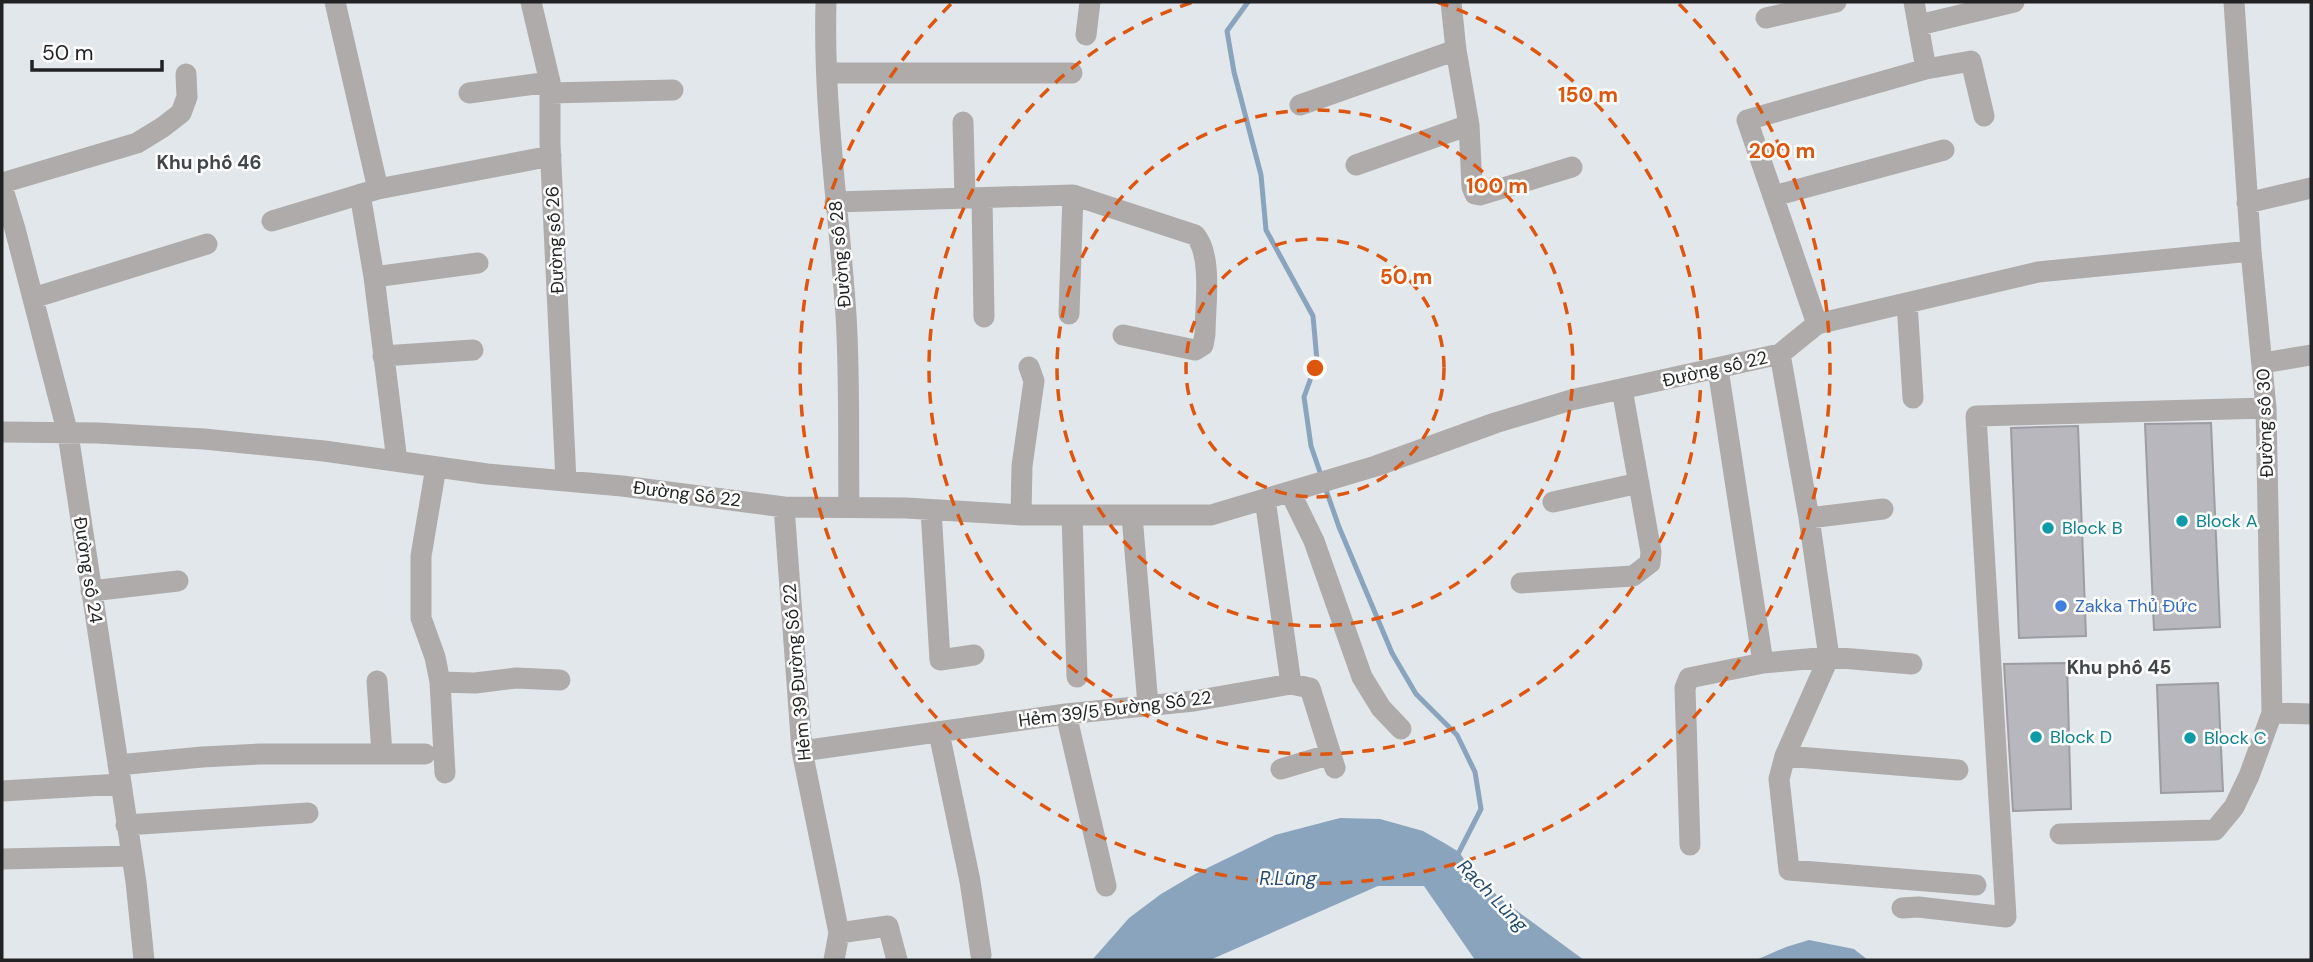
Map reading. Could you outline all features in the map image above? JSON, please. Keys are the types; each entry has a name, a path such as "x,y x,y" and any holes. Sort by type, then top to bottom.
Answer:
{"street":[{"path":"335,2 369,192 374,277 397,461"},
{"name":"Đường số 26","path":"531,2 550,88 565,481"},
{"name":"Đường số 28","path":"826,2 827,73 835,202 846,317 849,507"},
{"path":"1086,35 1090,2"},
{"path":"1451,2 1455,50 1469,125 1472,187 1475,194 1480,195 1573,167"},
{"path":"1766,18 1836,2"},
{"path":"1914,2 1926,69"},
{"path":"1919,24 2014,2"},
{"name":"Đường số 30","path":"2060,834 2215,830 2234,807 2249,776 2272,713 2266,408 2247,204 2234,2"},
{"path":"1300,105 1455,50"},
{"path":"1817,324 1748,120 1926,69 1971,61 1984,117"},
{"path":"827,73 1072,73"},
{"path":"2,184 136,143 181,113 187,97 186,74"},
{"path":"469,93 550,88 673,90"},
{"path":"963,122 974,198 984,317"},
{"path":"1356,165 1469,125"},
{"path":"1774,196 1944,150"},
{"path":"272,221 369,192 551,156"},
{"name":"Đường số 24","path":"2,184 68,433 132,856 144,960"},
{"path":"2247,204 2311,188"},
{"path":"835,202 1073,195 1195,235 1200,240 1205,257 1203,345 1195,350 1123,335"},
{"path":"1069,314 1073,195"},
{"path":"33,298 207,244"},
{"name":"Đường số 22","path":"1297,490 1571,400 1780,354 1817,324 2038,272 2251,251"},
{"path":"374,277 478,263"},
{"path":"1907,303 1913,398"},
{"path":"383,356 473,350"},
{"path":"1780,354 1809,518 1829,657 1785,756 1779,779 1789,870 1976,885"},
{"path":"2263,363 2311,355"},
{"path":"1021,515 1022,466 1034,381 1029,367"},
{"path":"1718,369 1763,663"},
{"path":"1521,583 1633,576 1650,564 1651,552 1622,389"},
{"path":"1902,908 1918,907 2006,917 1976,416 2266,408"},
{"path":"2,432 68,433"},
{"name":"Đường Số 22","path":"68,433 204,439 324,451 488,474 622,486 784,507 849,507 1021,515 1211,515 1297,490"},
{"path":"436,467 421,556 421,618 435,657 440,682 445,773"},
{"path":"1553,502 1639,483"},
{"path":"1297,490 1362,677 1381,708 1401,729"},
{"path":"1265,499 1291,684 1310,688 1333,761 1281,769"},
{"name":"Hẻm 39 Đường Số 22","path":"784,507 802,751 839,933 834,960"},
{"path":"1809,518 1883,509"},
{"path":"931,510 940,660 974,655"},
{"path":"1072,515 1077,677"},
{"path":"1132,516 1149,705"},
{"path":"92,591 178,581"},
{"path":"1690,845 1686,681 1693,676 1763,663 1829,657 1912,664"},
{"path":"440,682 475,683 516,678 560,680"},
{"path":"377,681 382,754"},
{"name":"Hẻm 39/5 Đường Số 22","path":"802,751 1066,714 1194,701 1291,684"},
{"path":"2272,713 2311,714"},
{"path":"1066,714 1106,886"},
{"path":"939,733 970,881 981,955"},
{"path":"2,790 120,774 202,757 260,754 425,754"},
{"path":"1785,756 1958,770"},
{"path":"127,825 308,813"},
{"path":"2,859 132,856"},
{"path":"839,933 888,926 897,960"}],"water":[{"name":"R.Lũng","path":"1340,818 1380,819 1423,831 1446,844 1459,852 1475,875 1502,900 1584,960 1475,960 1424,886 1378,886 1210,960 1092,960 1129,918 1161,894 1195,874 1275,835"},
{"path":"1809,940 1854,949 1868,960 1756,960"}],"building":[{"name":"Block A","path":"2211,423 2220,627 2154,630 2145,424"},
{"name":"Block B","path":"2078,426 2086,636 2019,638 2011,428"},
{"name":"Block D","path":"2067,663 2071,809 2013,811 2004,664"},
{"name":"Block C","path":"2218,683 2223,791 2161,793 2157,685"}],"waterway":[{"path":"1248,2 1227,31 1234,72 1261,175 1266,230 1313,316 1317,361 1304,397 1311,446 1322,478"},
{"name":"Rạch Lùng","path":"1325,487 1392,653 1416,694 1457,735 1475,772 1481,809 1456,858"}],"place":[{"name":"Block A","path":"2182,521"},
{"name":"Block B","path":"2048,528"},
{"name":"Zakka Thủ Đức","path":"2061,606"},
{"name":"Block D","path":"2036,737"},
{"name":"Block C","path":"2190,738"}],"district":[{"name":"Khu phố 46","path":"209,162"},
{"name":"Khu phố 45","path":"2119,667"}]}
